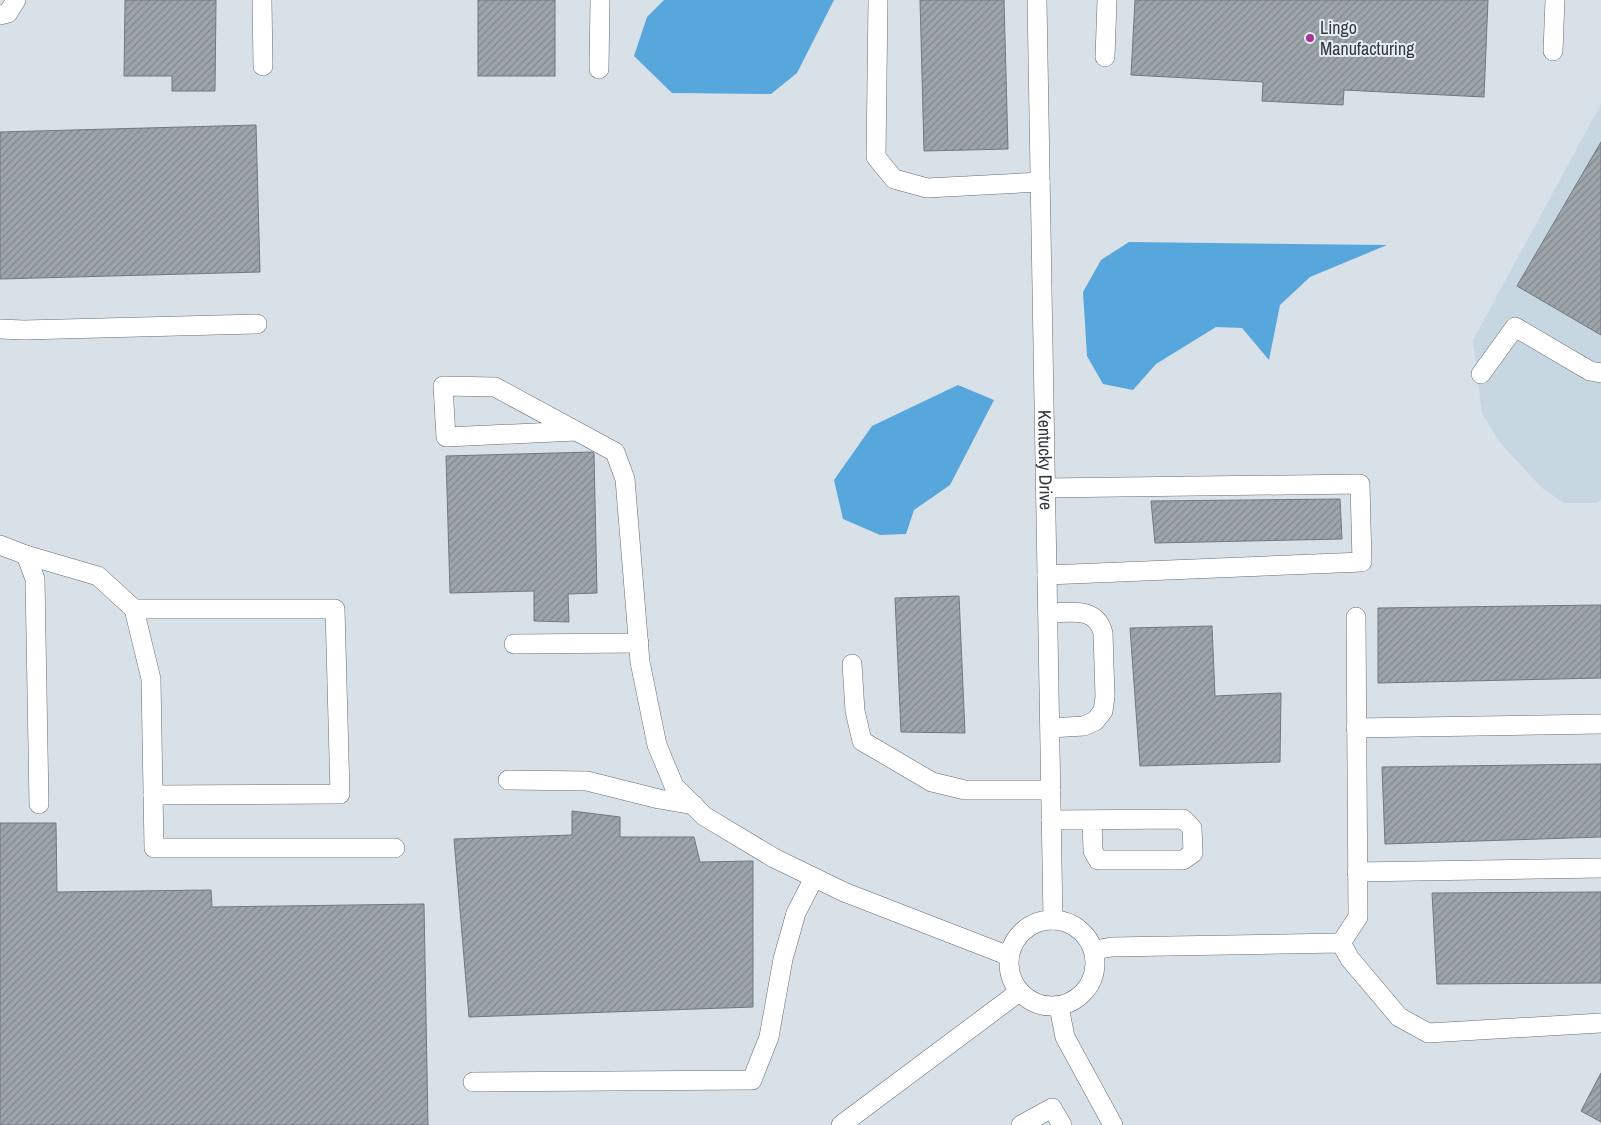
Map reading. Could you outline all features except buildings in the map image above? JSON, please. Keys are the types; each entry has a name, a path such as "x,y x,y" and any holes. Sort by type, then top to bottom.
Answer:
{"street":[{"path":"0,15 8,12 16,0"},
{"path":"262,0 263,66"},
{"path":"599,69 600,0"},
{"path":"878,0 876,157 894,179 927,188 1040,182"},
{"name":"Kentucky Drive","path":"1037,0 1053,920"},
{"path":"1105,57 1106,0"},
{"path":"1553,51 1555,0"},
{"path":"0,329 257,324"},
{"path":"1481,374 1515,327 1590,371 1601,373"},
{"path":"576,431 446,436 443,386 495,387 615,452 625,479 640,662 657,745 674,786 704,816 774,858 844,892 1009,956"},
{"path":"1046,488 1360,484 1362,562 1048,575"},
{"path":"0,546 98,576 134,609 150,680 154,848 395,848"},
{"path":"26,555 35,579 39,804"},
{"path":"134,609 334,609 340,794 153,795"},
{"path":"1048,612 1082,613 1096,617 1101,623 1105,697 1103,711 1095,721 1084,726 1050,728"},
{"path":"1341,943 1358,917 1356,617"},
{"path":"514,644 639,643"},
{"path":"852,664 855,711 862,742 932,782 965,790 1051,790"},
{"path":"1356,728 1601,724"},
{"path":"508,780 587,781 659,799 694,805"},
{"path":"1051,820 1183,819 1192,828 1193,852 1183,860 1098,860 1093,851 1092,820"},
{"path":"1357,872 1601,868"},
{"path":"472,1082 752,1080 769,1037 783,959 796,913 814,878"},
{"path":"1053,920 1070,923 1085,934 1094,950 1096,965 1093,980 1085,992 1074,1002 1059,1006 1045,1006 1031,1002 1012,982 1009,956 1014,942 1024,930 1037,922 1053,920"},
{"path":"1094,950 1112,947 1341,943"},
{"path":"1341,943 1350,959 1399,1017 1428,1033 1601,1023"},
{"path":"841,1125 1020,992"},
{"path":"1059,1006 1065,1037 1112,1125"},
{"path":"1021,1125 1052,1108 1062,1125"}],"shaded area":[{"path":"1601,104 1601,499 1597,503 1564,503 1542,488 1500,443 1482,413 1473,340"}],"water":[{"path":"664,0 834,0 797,73 771,94 672,93 634,56 647,17"},
{"path":"1129,242 1387,245 1310,277 1280,305 1269,360 1242,328 1216,327 1156,364 1133,390 1103,384 1087,356 1083,292 1101,260"},
{"path":"958,385 994,400 950,485 914,510 906,534 880,535 843,519 834,480 872,426"}],"place":[{"name":"Lingo Manufacturing","path":"1310,38"}]}
